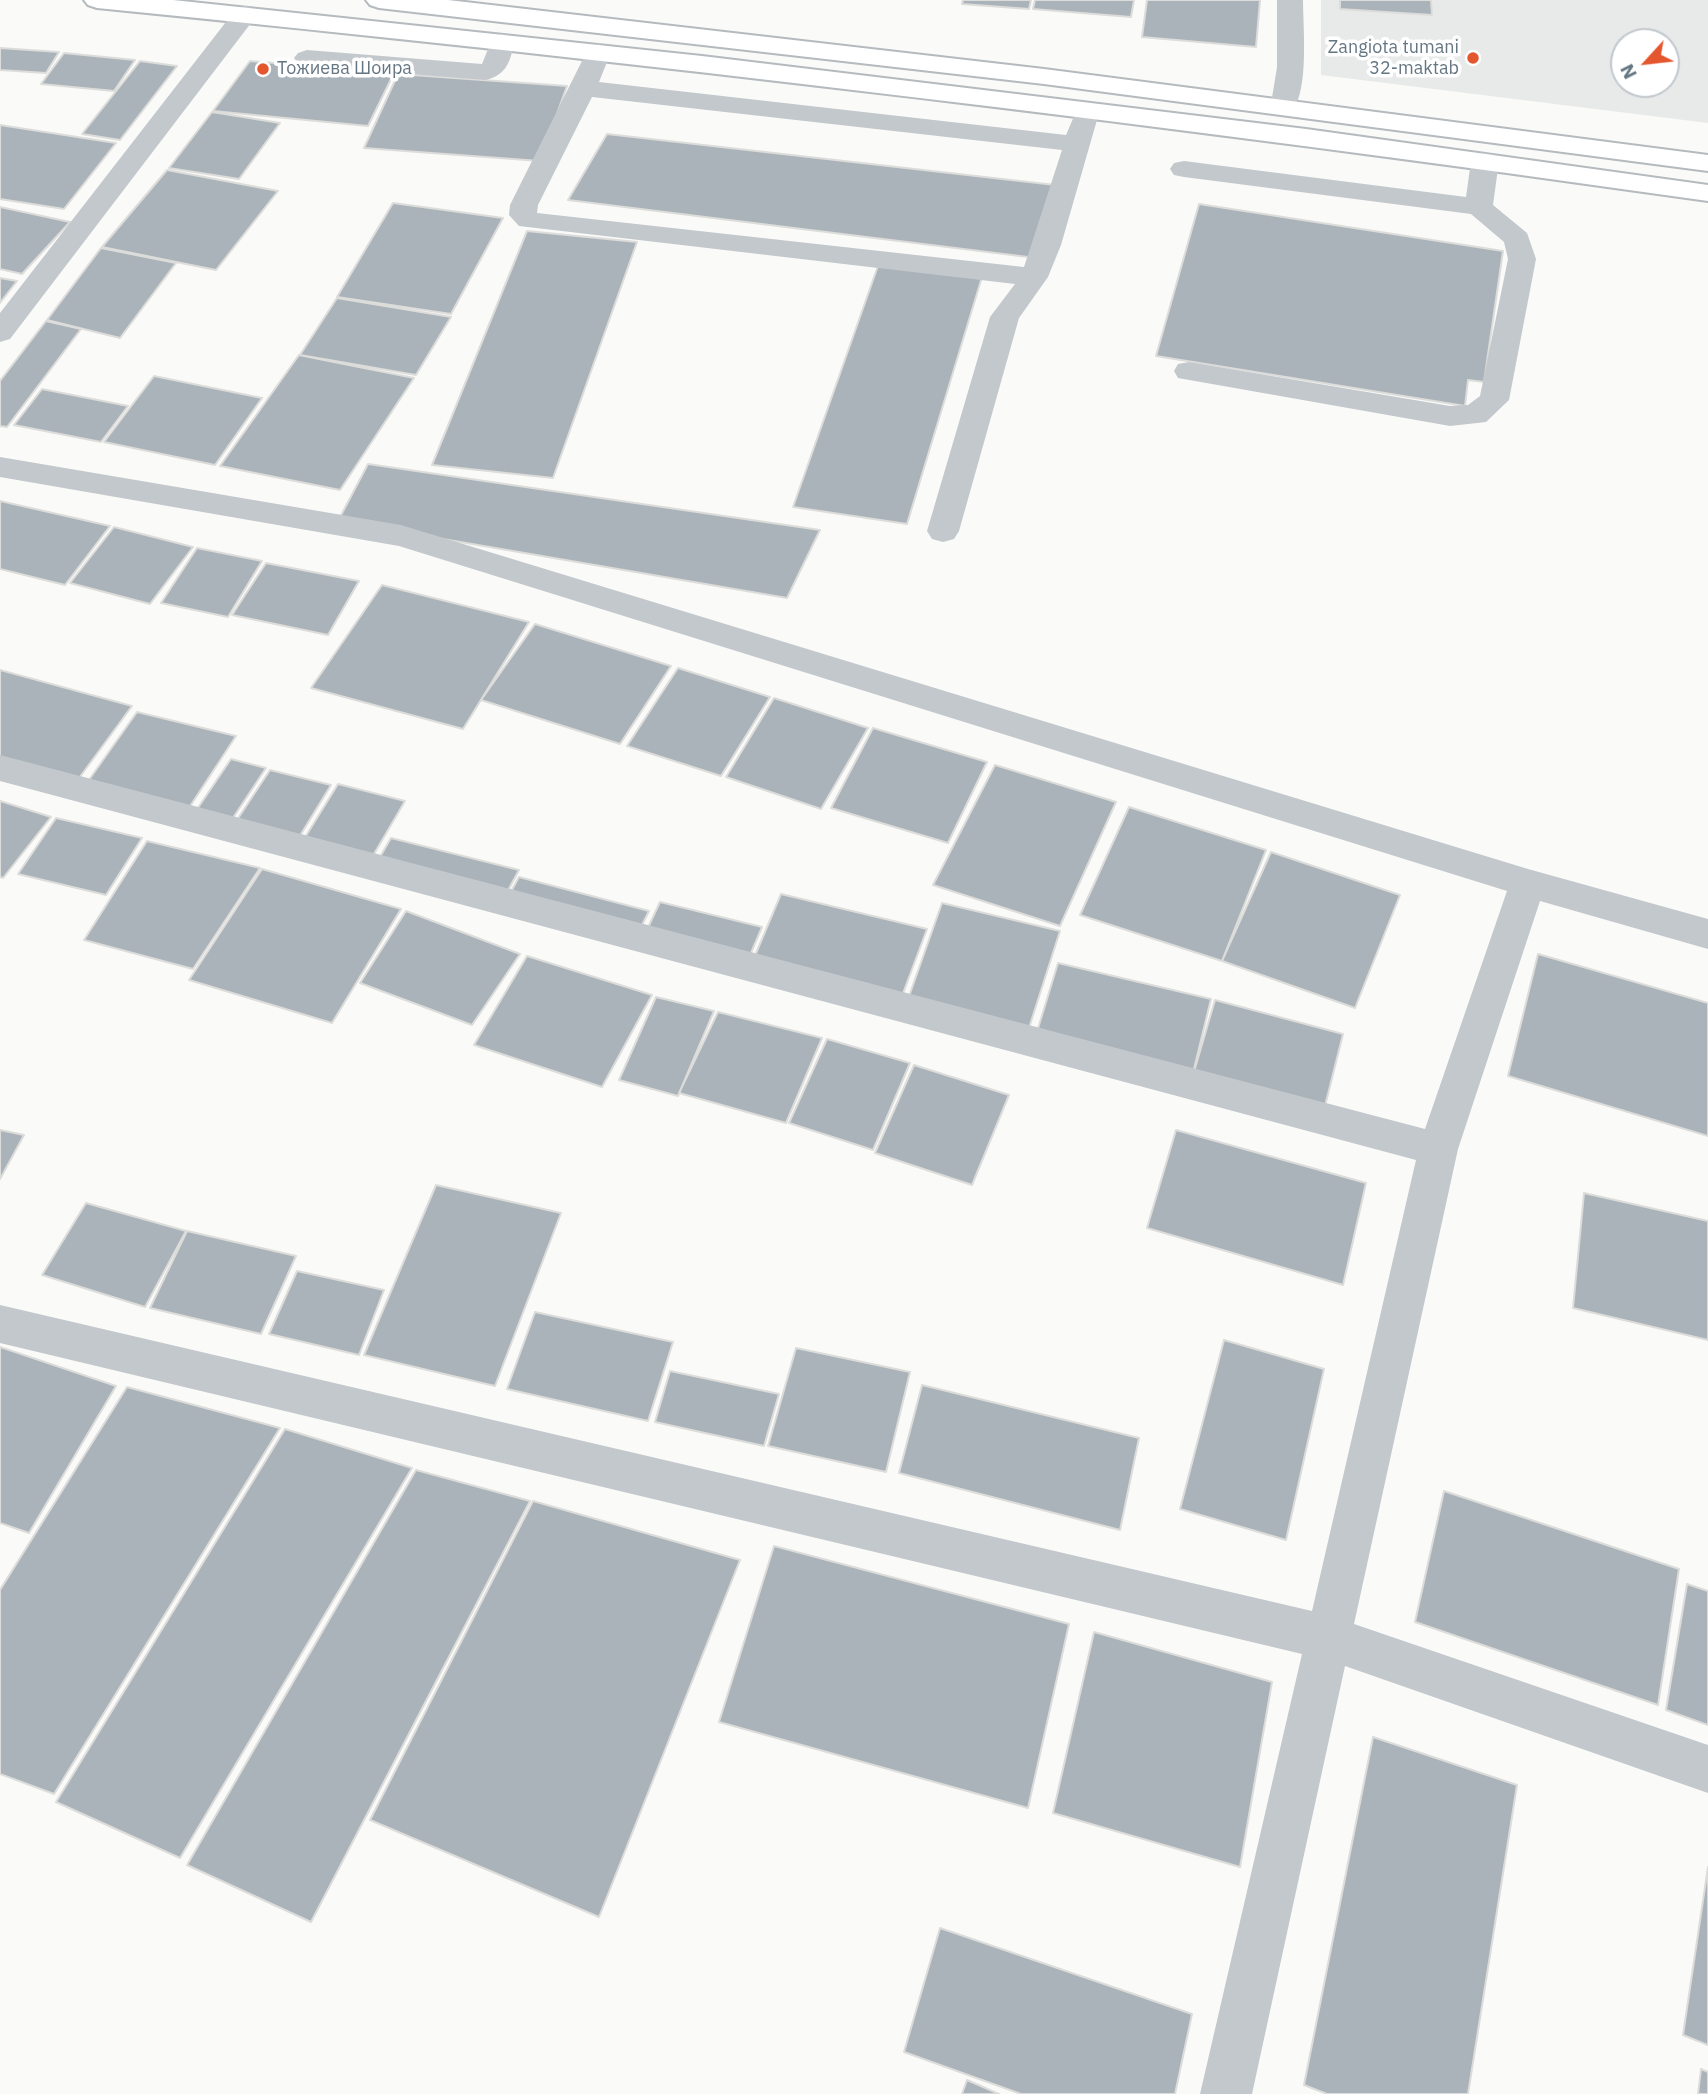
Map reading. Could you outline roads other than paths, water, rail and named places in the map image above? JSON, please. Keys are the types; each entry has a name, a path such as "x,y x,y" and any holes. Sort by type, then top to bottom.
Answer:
{"main road":[{"path":"97,0 598,52 1088,108 1708,193"},
{"path":"379,0 777,43 1284,104 1708,163"}],"street":[{"path":"1284,104 1290,67 1290,0"},
{"path":"0,333 245,14"},
{"path":"307,58 486,72 494,68 502,42"},
{"path":"598,52 583,88 524,205 523,215 529,220 1034,277"},
{"path":"583,88 1077,144"},
{"path":"943,531 1004,317 1034,277 1047,245 1088,108"},
{"path":"1479,207 1485,161"},
{"path":"1184,169 1479,207 1517,239 1522,259 1494,401 1475,415 1450,416 1189,371"},
{"path":"0,467 401,536 1528,883 1708,934"},
{"path":"0,768 1438,1149"},
{"path":"1226,2094 1438,1149 1528,883"},
{"path":"0,1324 1327,1637 1708,1769"}],"place":[{"name":"Zangiota tumani 32-maktab","path":"1473,58"},
{"name":"Тожиева Шоира","path":"263,69"}]}
